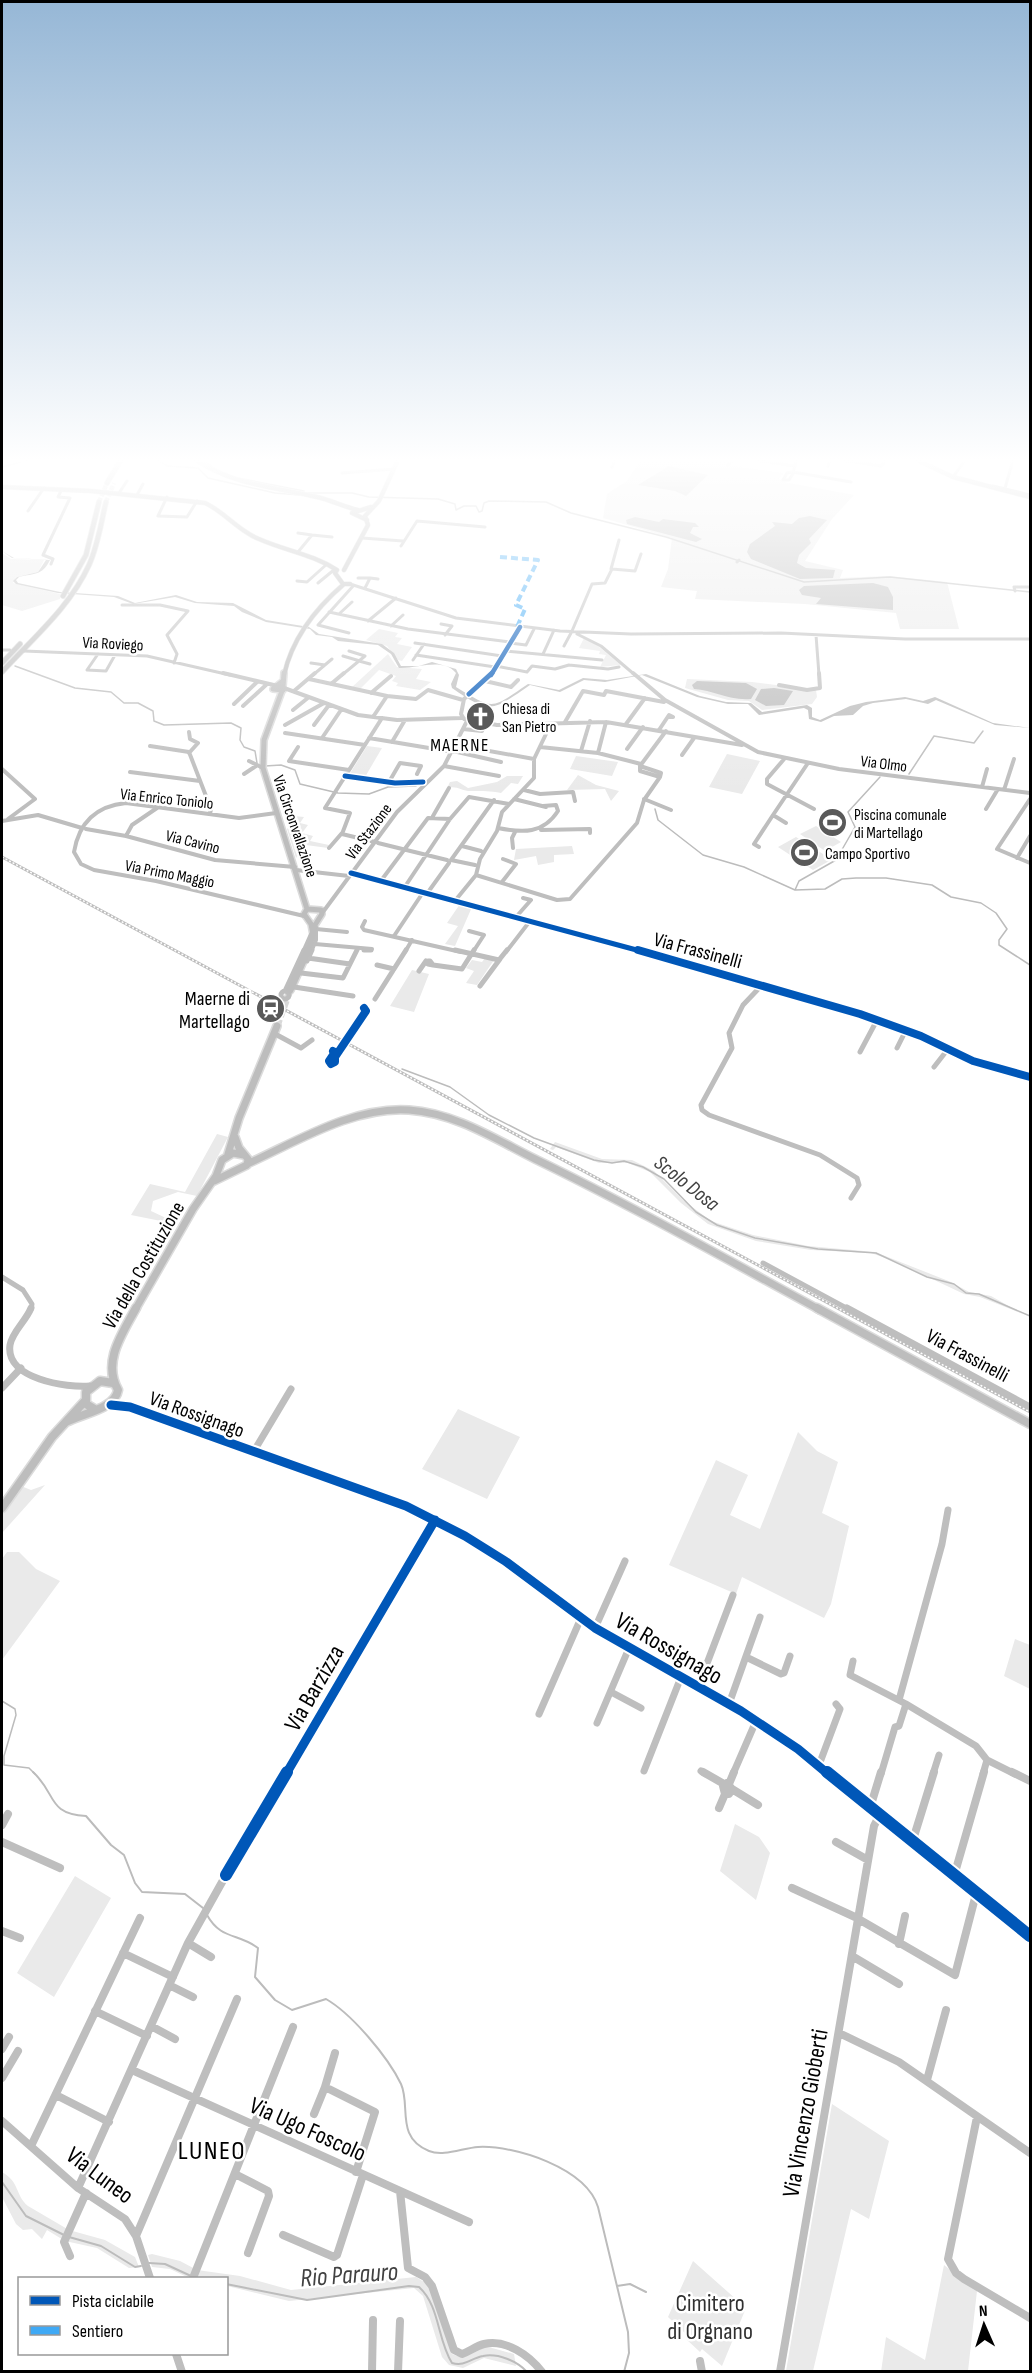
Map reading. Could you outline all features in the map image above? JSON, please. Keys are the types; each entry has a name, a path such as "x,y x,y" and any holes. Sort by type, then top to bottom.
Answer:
{"highway":[{"path":"2,672 58,606 78,571"},
{"path":"2,663 75,590 85,571"}],"main road":[{"path":"336,571 335,573 344,584 352,584"},
{"path":"344,571 344,577 352,584"},
{"name":"Via Circonvallazione","path":"318,913 305,894 276,813 263,766 264,740 304,627 344,584"},
{"name":"Via Circonvallazione","path":"305,894 306,914 313,933"},
{"path":"306,914 318,913"},
{"path":"306,914 318,913"},
{"path":"290,991 313,933 318,913"},
{"path":"234,1135 246,1159 241,1171 230,1173 223,1170 221,1164 228,1154 238,1118 277,1026"},
{"path":"228,1154 237,1152 246,1159 264,1158 343,1122 371,1113 410,1110 454,1119 608,1194 1030,1424"},
{"name":"Via della Costituzione","path":"93,1384 112,1358 120,1337 221,1164"},
{"name":"Via della Costituzione","path":"206,1189 217,1179 230,1173"},
{"name":"Via della Costituzione","path":"112,1358 113,1383"},
{"path":"2,1508 93,1384 105,1380 113,1383 118,1393 111,1405 66,1422"},
{"path":"84,1399 89,1408 96,1410"}],"street":[{"path":"297,581 306,582 319,571"},
{"path":"318,583 335,571"},
{"path":"560,656 591,584 604,583 610,571"},
{"path":"358,578 378,579"},
{"path":"365,588 370,578"},
{"path":"348,633 318,626 352,584 446,616 534,629 592,633 1030,639"},
{"path":"1015,590 1030,587"},
{"path":"368,621 396,598"},
{"path":"339,614 352,602"},
{"name":"Via Roviego","path":"122,605 160,605 188,612 167,635 177,654 174,663"},
{"path":"329,612 391,626 526,645 534,629"},
{"path":"391,626 403,615"},
{"path":"441,624 452,626 446,635"},
{"path":"309,679 408,699 418,699 428,690 466,697 485,681 520,627"},
{"path":"543,654 554,630"},
{"path":"571,632 602,646 665,700 735,740"},
{"path":"582,636 587,632"},
{"path":"582,636 592,633"},
{"path":"780,685 804,690 820,688 816,635"},
{"path":"416,643 502,656"},
{"path":"413,660 424,644"},
{"path":"2,650 10,650"},
{"name":"Via Roviego","path":"24,651 147,656 267,685"},
{"path":"331,684 366,656 349,651"},
{"path":"505,651 602,660"},
{"path":"464,668 471,652"},
{"path":"97,655 87,670 106,671 115,656"},
{"path":"416,655 527,672 532,666 555,669 569,665 620,668"},
{"path":"343,656 370,664"},
{"path":"569,665 572,658"},
{"path":"282,688 309,679 332,659"},
{"path":"311,663 325,665"},
{"path":"371,693 391,676"},
{"path":"485,681 512,687 518,680"},
{"path":"234,704 257,682"},
{"path":"243,706 267,685 309,697 341,710 373,717 405,720 463,719"},
{"path":"565,722 583,691 604,695 606,691 665,700"},
{"path":"373,717 387,696"},
{"path":"293,710 309,697"},
{"name":"Via Stazione","path":"318,913 330,902 397,812 444,766 463,729 466,697"},
{"path":"626,724 645,698"},
{"path":"660,700 670,703"},
{"path":"314,725 326,704"},
{"path":"285,725 292,719 309,714 326,704"},
{"path":"322,738 341,710"},
{"path":"413,720 416,713"},
{"path":"658,730 668,717"},
{"path":"329,848 342,833 351,814 325,808 382,718"},
{"name":"Via Olmo","path":"463,719 484,723 606,722 666,731 724,744 744,745"},
{"path":"392,742 405,720"},
{"path":"581,752 591,721"},
{"path":"598,753 606,722"},
{"path":"463,729 481,733 484,723"},
{"path":"454,902 476,875 480,859 498,828 500,817 534,778 534,759 546,734 544,723"},
{"path":"627,749 643,727"},
{"path":"476,875 558,900 573,898 638,823 644,800 660,777 640,771 640,765 666,731"},
{"path":"189,732 190,739 198,742 189,753"},
{"path":"285,733 365,745"},
{"path":"714,742 724,740 723,733"},
{"path":"369,738 501,762"},
{"path":"682,755 694,738"},
{"name":"Via Olmo","path":"714,742 735,740 785,758 839,769 1030,794"},
{"name":"Via Olmo","path":"724,744 735,740"},
{"path":"456,745 534,759"},
{"path":"150,746 189,753"},
{"path":"297,747 289,761 349,770"},
{"path":"540,747 598,753 640,765"},
{"path":"189,753 210,806 207,814"},
{"path":"785,758 766,782 771,788 787,793 814,809"},
{"path":"1004,790 1014,759"},
{"path":"249,761 256,766"},
{"path":"389,782 400,763 421,766 417,774"},
{"path":"759,847 754,844 808,763"},
{"path":"244,774 256,766 263,766"},
{"path":"444,766 499,776"},
{"name":"Via Cavino","path":"2,769 35,799 4,821"},
{"path":"982,787 987,769"},
{"path":"130,772 200,781"},
{"path":"345,776 389,782 426,783"},
{"path":"433,816 449,788"},
{"path":"986,809 998,789"},
{"path":"524,790 540,794 573,792 574,801"},
{"path":"380,882 428,818 433,816 450,819 455,816 470,796 509,804"},
{"path":"514,799 556,807 557,814 543,832"},
{"path":"1030,799 997,850 1030,863"},
{"path":"394,936 494,800"},
{"path":"644,800 671,810"},
{"name":"Via Enrico Toniolo","path":"84,828 90,815 104,807 126,803 239,819 276,813"},
{"path":"147,806 148,812"},
{"path":"126,836 132,825 158,807"},
{"name":"Via Enrico Toniolo","path":"260,816 276,813"},
{"name":"Via Cavino","path":"4,821 38,815 215,860 350,875"},
{"path":"773,815 786,824"},
{"path":"404,888 451,821 450,819"},
{"name":"Via Primo Maggio","path":"84,828 74,852 78,861 86,867 306,914"},
{"path":"498,828 530,833 590,829 590,833"},
{"path":"513,848 512,838 515,832"},
{"path":"342,833 449,861 475,865"},
{"path":"1017,858 1030,836"},
{"path":"462,846 482,851"},
{"path":"502,882 516,864 503,859"},
{"name":"Via Frassinelli","path":"350,875 516,917 762,985 878,1020 980,1063 1030,1077"},
{"path":"516,917 531,900 523,898"},
{"path":"365,921 362,927 364,930 500,959"},
{"path":"480,986 530,921"},
{"path":"419,971 425,960 428,964 459,971 474,954 484,935 469,931"},
{"path":"347,932 313,933 315,944 290,991 353,996"},
{"path":"375,999 412,940"},
{"path":"315,944 364,951"},
{"path":"301,973 344,978 357,950"},
{"path":"308,958 350,964"},
{"path":"376,965 394,969"},
{"name":"Via Frassinelli","path":"762,985 750,995 729,1033 732,1048 701,1105 702,1110 709,1115 834,1162 857,1178 859,1185 851,1198"},
{"path":"860,1052 878,1020"},
{"path":"897,1048 906,1030"},
{"path":"277,1035 301,1048 312,1040"},
{"path":"934,1067 948,1049"},
{"name":"Via Frassinelli","path":"763,1263 1030,1407"},
{"path":"2,1277 23,1290 31,1302 28,1316 9,1346 11,1356 21,1368 40,1380 69,1387 93,1384"},
{"path":"2,1388 21,1368"},
{"path":"69,1387 84,1399"},
{"name":"Via Rossignago","path":"254,1451 291,1389"},
{"name":"Via Rossignago","path":"118,1393 130,1407"},
{"name":"Via Rossignago","path":"111,1405 130,1407 424,1514 494,1553 595,1628 729,1704 819,1766 1030,1936"},
{"path":"870,1808 895,1727 898,1726 942,1544 948,1510"},
{"name":"Via Rossignago","path":"595,1628 625,1562"},
{"path":"698,1687 733,1595"},
{"name":"Via Rossignago","path":"729,1704 760,1617"},
{"path":"539,1714 581,1618"},
{"name":"Via Rossignago","path":"597,1723 629,1648"},
{"name":"Via Rossignago","path":"746,1657 781,1674 784,1673 790,1656"},
{"path":"853,1661 850,1675 903,1702 976,1746 987,1760 1030,1781"},
{"name":"Via Rossignago","path":"644,1771 681,1677"},
{"path":"610,1692 641,1708"},
{"path":"819,1766 840,1709 836,1704"},
{"path":"719,1808 756,1721"},
{"path":"912,1843 939,1755"},
{"path":"954,1876 987,1760"},
{"path":"701,1771 758,1805"},
{"path":"2,1825 8,1814"},
{"name":"Via Vincenzo Gioberti","path":"780,2372 874,1826 879,1816"},
{"path":"2,1842 60,1868"},
{"path":"836,1842 868,1860"},
{"path":"70,2256 67,2236 82,2190 109,2122 188,1943 226,1875"},
{"path":"792,1888 858,1920 955,1975 976,1894"},
{"path":"899,1944 905,1916"},
{"path":"31,2146 140,1918"},
{"path":"2,1931 20,1938"},
{"path":"188,1943 211,1957"},
{"path":"123,1953 171,1981 193,1997"},
{"path":"852,1956 899,1984"},
{"path":"136,2236 237,1999"},
{"path":"927,2080 946,2010"},
{"path":"95,2011 147,2036"},
{"path":"151,2026 175,2039"},
{"path":"194,2275 293,2027"},
{"path":"838,2033 899,2062 1030,2153"},
{"path":"2,2049 9,2037"},
{"path":"2,2078 18,2051"},
{"path":"314,2114 335,2053"},
{"name":"Via Ugo Foscolo","path":"132,2070 469,2222"},
{"path":"283,2235 334,2257 337,2255 375,2112 325,2087"},
{"path":"56,2095 109,2122"},
{"path":"977,2117 948,2259 951,2266 964,2279 1030,2318"},
{"name":"Via Luneo","path":"2,2121 82,2190 121,2215 136,2236 149,2274"},
{"path":"235,2174 268,2192 269,2196 249,2253"},
{"path":"400,2192 408,2268 424,2277 434,2291 454,2350 462,2354 482,2344 505,2346 525,2355 542,2372"},
{"path":"372,2372 373,2320"},
{"path":"398,2372 400,2320"},
{"path":"176,2355 182,2372"},
{"path":"700,2361 702,2372"}],"green space":[{"path":"2,571 39,571 16,577 13,583 60,594 60,599 22,611 2,605"},
{"path":"667,571 843,571 840,578 888,576 947,582 959,629 900,629 896,613 805,604 695,599 697,591 661,587"},
{"path":"379,629 398,633 395,637 402,638 397,644 412,647 402,661 398,660 387,646 366,640"},
{"path":"584,638 621,665 600,667 606,655 599,654 600,651 579,648"},
{"path":"388,654 397,667 422,669 416,679 431,682 420,690 396,686 398,683 392,681 396,676 379,670 359,690 351,688"},
{"path":"687,679 752,682 816,690 817,697 812,704 762,710 749,701 728,700 685,688"},
{"path":"367,746 382,748 365,777 349,775"},
{"path":"727,754 760,761 742,794 709,787"},
{"path":"576,756 618,762 612,776 570,769"},
{"path":"578,775 596,785 619,791 611,801 605,789 567,790"},
{"path":"507,776 523,776 518,784 511,783 501,793 447,788 450,782 457,781 468,788 497,782"},
{"path":"294,816 304,817 300,823 308,825 302,833 313,836 310,841 329,845 328,848 306,845 296,858 287,829 293,822"},
{"path":"816,826 841,842 825,851 800,834"},
{"name":"Campo Sportivo","path":"796,837 831,860 813,870 778,847"},
{"path":"572,846 574,854 554,855 554,862 538,865 536,856 514,860 516,849"},
{"path":"460,904 472,907 455,946 445,944 458,926 447,923"},
{"path":"485,958 494,960 477,985 466,983 474,971 466,968 472,960 482,962"},
{"path":"412,970 429,974 414,1012 390,1006"},
{"path":"217,1134 228,1137 197,1196 178,1192 153,1201 151,1211 181,1225 131,1215 150,1184 185,1192"},
{"path":"555,1142 602,1159 632,1160 654,1171 683,1200 711,1221 753,1235 808,1246 875,1252 951,1282 969,1292 991,1296 1023,1314 980,1297 964,1294 894,1261 871,1253 811,1250 756,1241 708,1224 681,1203 650,1172 628,1163 599,1163 556,1147 553,1150 550,1149"},
{"path":"458,1409 520,1437 487,1499 422,1469"},
{"path":"798,1432 817,1451 838,1462 822,1513 849,1526 831,1604 824,1618 742,1577 736,1594 669,1565 716,1460 748,1475 730,1515 760,1529"},
{"path":"45,1485 2,1533 2,1515 21,1486 31,1490"},
{"path":"7,1552 19,1552 36,1569 60,1581 2,1660 2,1559"},
{"path":"1015,1639 1030,1645 1030,1689 1004,1676"},
{"path":"735,1824 759,1837 770,1853 756,1900 720,1871"},
{"path":"75,1876 111,1898 54,1997 17,1973"},
{"path":"832,2104 889,2141 869,2219 851,2209 813,2371 786,2371"},
{"path":"2,2172 12,2180 28,2206 69,2230 105,2240 135,2257 139,2267 129,2268 97,2248 65,2241 47,2230 42,2239 32,2229 23,2230 16,2224 2,2197"},
{"path":"148,2255 180,2261 197,2270 240,2276 291,2290 416,2277 430,2289 452,2354 457,2356 485,2346 514,2354 516,2366 484,2358 463,2368 449,2365 442,2357 423,2296 414,2288 289,2301 228,2286 228,2277 187,2277 170,2269 152,2267"},
{"name":"Cimitero di Orgnano","path":"693,2261 746,2308 722,2366 702,2349 700,2352 686,2339 687,2335 668,2317"},
{"path":"944,2265 977,2291 968,2371 881,2372 886,2337 925,2360"}],"shaded area":[{"path":"41,571 34,574 19,577 16,580 18,583 60,592 118,596 135,603 176,595 197,602 233,603 266,620 309,627 319,634 382,644 394,653 401,666 419,666 432,662 456,669 459,675 456,687 486,703 499,702 528,684 559,690 583,678 607,680 646,674 700,696 726,702 751,703 762,712 807,705 812,708 812,717 820,720 850,706 866,702 905,697 923,701 935,697 993,723 1030,728 995,725 936,700 928,704 906,699 873,703 863,706 853,715 834,716 821,722 809,719 808,710 804,708 759,715 748,704 728,704 697,697 642,675 605,682 584,680 560,692 530,685 500,704 485,706 452,688 451,684 456,673 450,668 429,665 406,668 399,668 391,654 378,645 338,641 332,637 316,635 310,629 266,622 234,606 195,603 175,597 133,604 114,597 58,593 16,584 13,581 17,577"},
{"path":"780,571 835,571 833,578 800,579"},
{"path":"873,583 888,587 893,597 893,610 816,604 821,598 802,595 799,590 804,586"},
{"path":"697,681 746,683 757,689 751,699 743,699 694,689 692,685"},
{"path":"774,688 793,691 784,705 766,706 755,700 761,689"}],"waterway":[{"path":"769,571 804,582 890,577 1030,592"},
{"path":"15,666 75,688 111,692 124,703 138,703 153,711 154,721 164,725 231,723 241,728 240,740 244,747 255,751 257,763"},
{"path":"909,774 934,736 974,743 983,731"},
{"path":"265,766 281,765 295,770 300,784 338,793 369,794 388,787 416,786"},
{"path":"795,890 799,881 836,860 855,827 848,812 880,777"},
{"path":"655,809 658,820 703,855 744,867 795,890"},
{"path":"795,890 825,889 842,879 856,878 886,878 932,885 951,897 981,903 996,913 1007,929 999,940 999,945 1030,965"},
{"name":"Scolo Dosa","path":"402,1069 450,1087 489,1115 534,1138 594,1160 612,1163 624,1161 643,1167 664,1179 696,1212 717,1225 755,1238 818,1249 876,1253 927,1277 954,1284 966,1293 979,1294 1030,1316"},
{"path":"2,1701 15,1709 16,1715 4,1756 4,1765 29,1768 41,1780 58,1807 86,1816 111,1845 124,1855 135,1883 142,1892 185,1894 203,1908"},
{"path":"207,1915 218,1929 258,1948 255,1977 275,2000 292,2010 326,1999 358,2025 387,2061 401,2084 408,2129 418,2145 435,2153 478,2147 511,2150 565,2170 591,2193 598,2207 628,2332 629,2353 624,2372"},
{"name":"Rio Parauro","path":"2,2182 26,2216 64,2235"},
{"name":"Rio Parauro","path":"69,2237 101,2246 135,2267 141,2266"},
{"name":"Rio Parauro","path":"149,2263 165,2264 191,2276"},
{"name":"Rio Parauro","path":"228,2284 307,2300 409,2286 419,2287 435,2313 443,2344 452,2363 461,2364 489,2355 513,2361 527,2372"},
{"path":"617,2286 630,2284 646,2292"}],"tunnel":[{"path":"277,1026 290,990"}],"railway":[{"path":"2,857 1030,1412"}],"marked path":[{"path":"517,627 525,609 516,605 533,571"}],"cycle path":[{"path":"469,694 490,676 520,627"},
{"path":"345,776 395,783 423,782"},
{"path":"351,873 742,978 810,1001 860,1014 921,1036 973,1061 1030,1077"},
{"path":"333,1051 335,1052 329,1061 331,1064 335,1062 335,1057 366,1011 364,1008"},
{"path":"111,1405 130,1407 406,1506 465,1536 505,1561 595,1628 741,1711 798,1749 1030,1936"},
{"name":"Via Barzizza","path":"226,1875 435,1520"}],"place":[{"name":"Chiesa di San Pietro","path":"481,717"},
{"name":"Piscina comunale di Martellago","path":"833,823"},
{"name":"Campo Sportivo","path":"804,853"},
{"name":"Maerne di Martellago","path":"271,1009"}],"district":[{"name":"MAERNE","path":"460,745"},
{"name":"LUNEO","path":"212,2150"}]}
